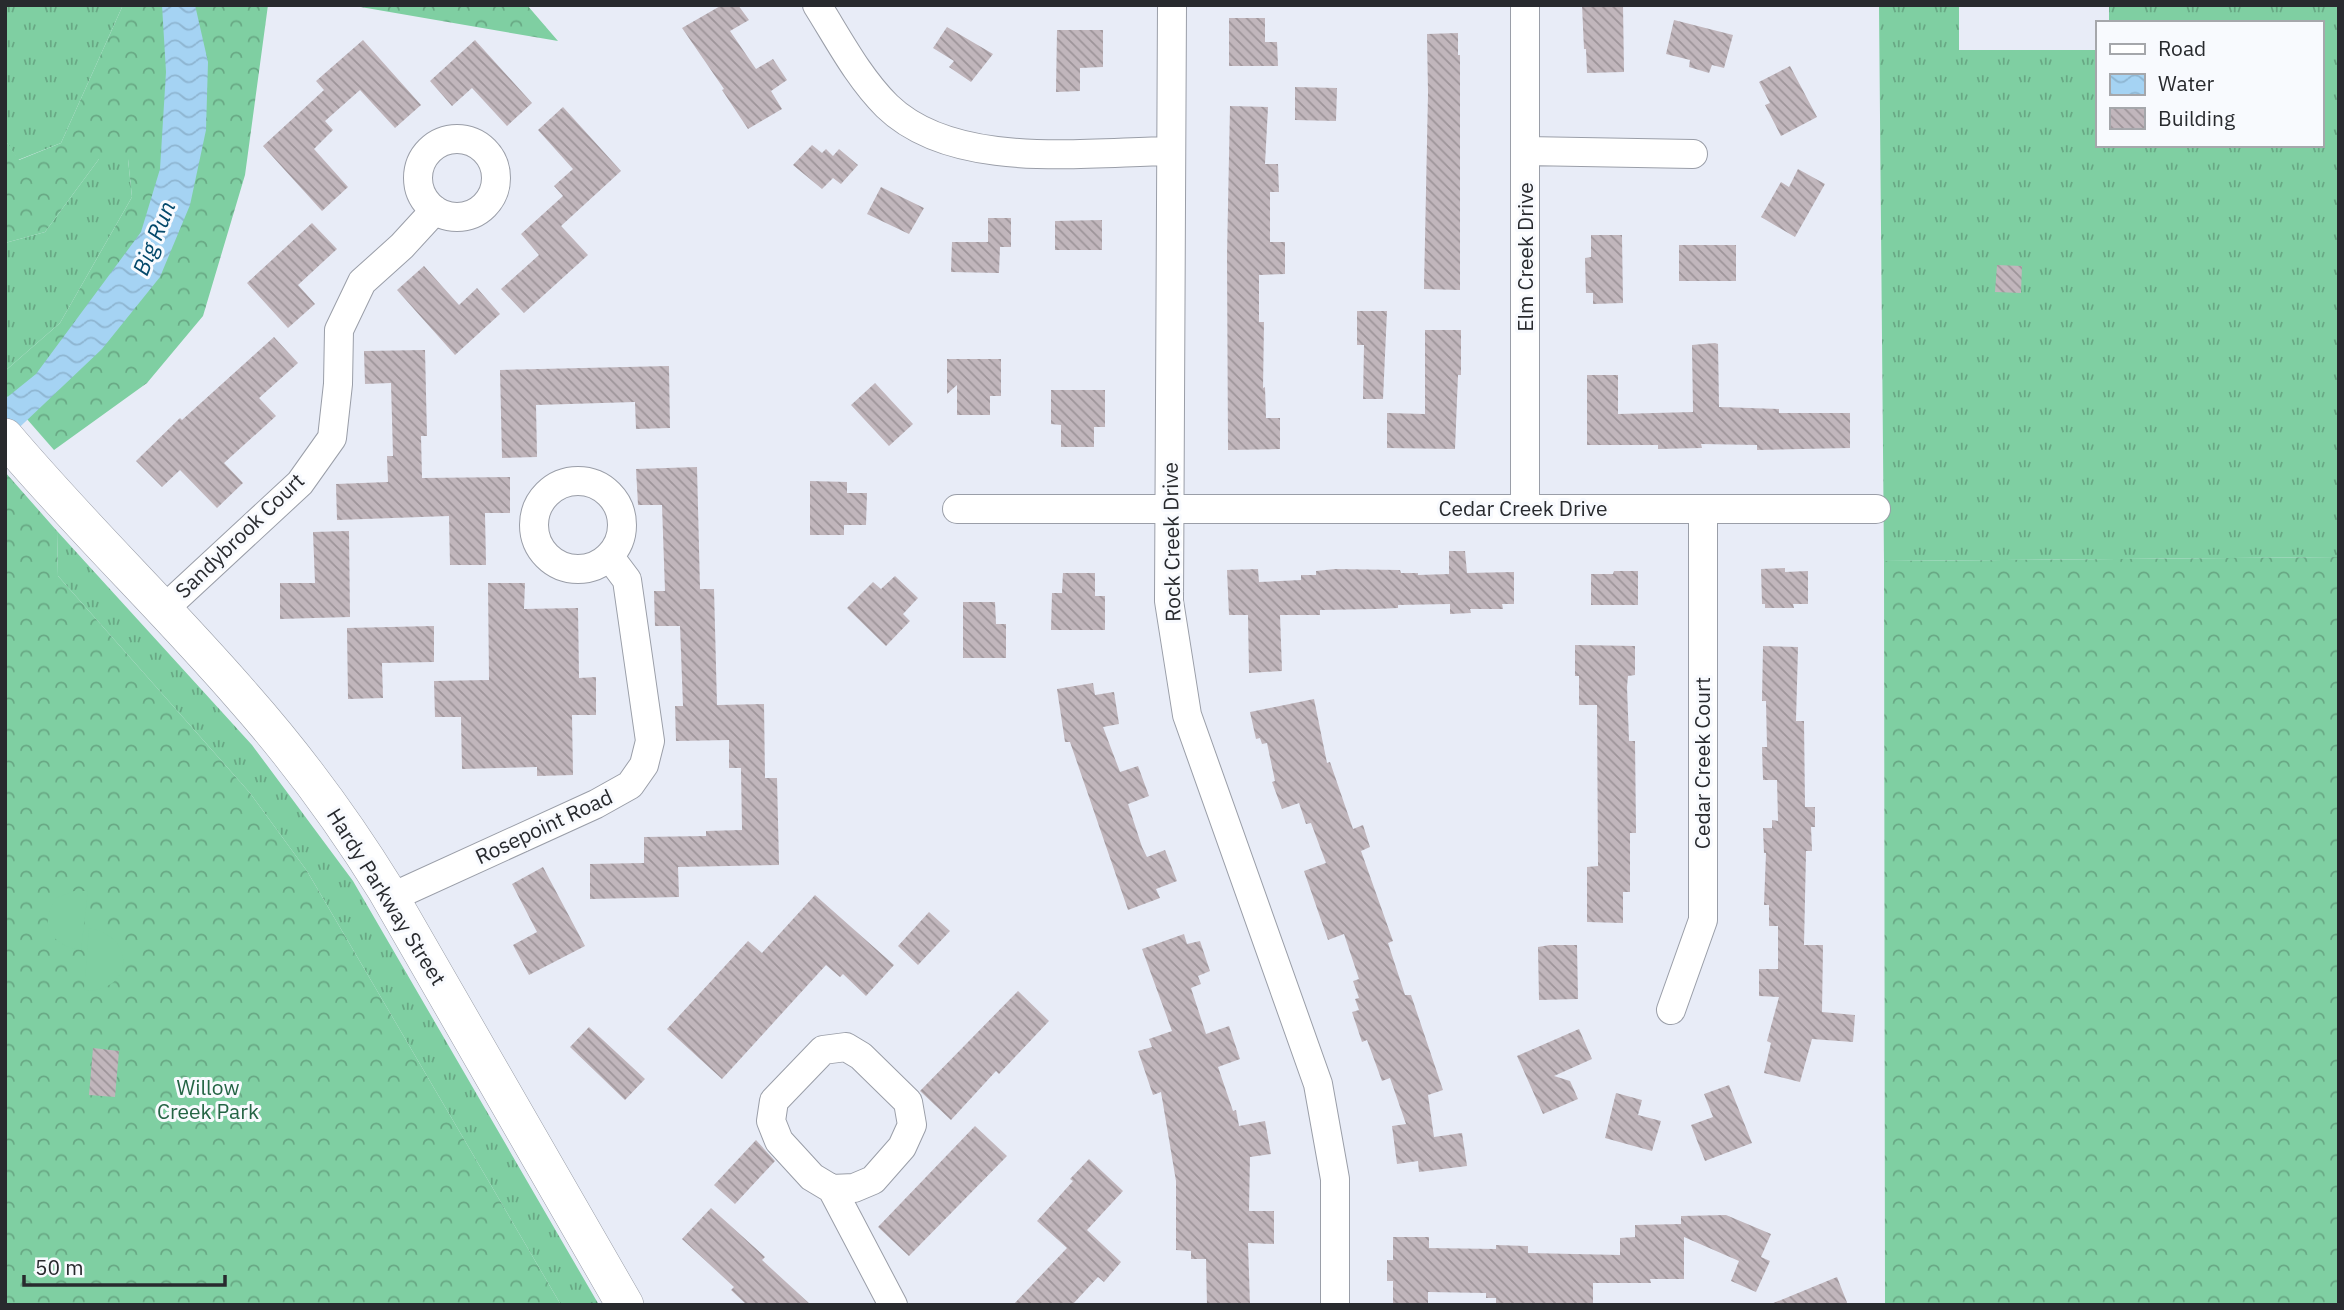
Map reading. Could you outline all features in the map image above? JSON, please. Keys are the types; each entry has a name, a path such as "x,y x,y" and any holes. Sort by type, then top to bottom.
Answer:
{"main road":[{"name":"Hardy Parkway Street","path":"5,437 245,699 354,839 625,1305"}],"street":[{"path":"817,5 859,72 888,107 924,131 965,147 1008,154 1170,151"},
{"name":"Rock Creek Drive","path":"1172,5 1169,601 1187,715 1318,1084 1335,1179 1335,1305"},
{"name":"Elm Creek Drive","path":"1525,5 1525,509"},
{"path":"1526,151 1693,154"},
{"name":"Sandybrook Court","path":"164,609 300,483 332,438 338,384 339,330 362,282 402,246 435,210"},
{"name":"Cedar Creek Drive","path":"957,509 1876,509"},
{"name":"Cedar Creek Court","path":"1671,1010 1703,920 1703,510"},
{"name":"Rosepoint Road","path":"390,898 596,804 631,785 644,765 650,741 627,580 609,556"},
{"path":"832,1189 855,1188 873,1180 902,1147 912,1125 908,1102 861,1056 846,1047 823,1050 774,1101 771,1121 779,1141 812,1177 832,1189 893,1305"}],"green space":[{"path":"5,5 123,5 61,143 18,160 5,140"},
{"path":"123,5 268,5 245,175 203,316 147,383 54,450 5,394 5,371 60,323 132,197 128,159 99,159 45,232 5,243 5,140 19,160 61,143"},
{"path":"349,5 527,5 558,41"},
{"path":"1879,5 1959,5 1959,50 2096,50 2096,147 2323,147 2323,21 2109,21 2109,5 2339,5 2339,557 1884,561"},
{"path":"99,159 128,159 132,197 60,323 5,371 5,243 45,232"},
{"name":"Willow Creek Park","path":"5,472 57,531 58,576 250,793 307,871 561,1305 5,1305"},
{"path":"57,531 252,745 353,881 599,1305 561,1305 307,871 250,793 58,576"},
{"path":"2339,557 2339,1305 1885,1305 1884,561"},
{"path":"74,891 88,891 81,950 62,944 50,932 48,925 48,917 56,898"},
{"path":"89,928 105,933 116,942 122,952 123,963 120,974 113,983 101,989 84,991"}],"water":[{"name":"Big Run","path":"162,5 195,5 208,62 206,130 190,205 160,277 102,349 5,441 5,399 36,374 141,232 160,169 166,72"}],"building":[{"path":"722,5 738,5 749,20 730,31 756,69 773,59 787,80 771,91 782,109 748,129 682,28"},
{"path":"1582,5 1623,5 1624,72 1587,73"},
{"path":"1229,18 1265,18 1265,42 1277,42 1278,66 1229,66"},
{"path":"1674,20 1733,35 1724,68 1712,65 1709,73 1689,67 1690,60 1666,54"},
{"path":"947,27 993,54 971,82 949,67 954,61 933,48"},
{"path":"1057,30 1103,30 1103,67 1080,68 1080,91 1056,92"},
{"path":"1458,33 1460,290 1424,289 1427,34"},
{"path":"363,40 421,105 395,128 360,90 325,121 333,130 314,149 348,187 322,211 263,146 324,90 316,81"},
{"path":"475,40 532,103 507,126 472,88 452,106 430,81"},
{"path":"1790,66 1817,117 1781,136 1765,105 1770,103 1759,82"},
{"path":"1295,87 1337,88 1336,121 1295,120"},
{"path":"1230,106 1268,107 1265,164 1278,164 1279,192 1270,192 1270,242 1285,242 1285,274 1259,275 1259,322 1264,322 1263,388 1265,387 1266,418 1280,418 1280,449 1228,450 1227,255"},
{"path":"563,107 621,171 561,226 588,255 524,313 501,289 539,255 521,234 563,196 554,186 573,169 538,130"},
{"path":"812,145 822,153 826,149 833,156 839,149 858,165 841,184 833,178 822,189 793,165"},
{"path":"1798,169 1825,184 1795,237 1761,217 1781,182 1789,187"},
{"path":"881,187 924,208 909,234 867,214"},
{"path":"988,218 1011,218 1011,247 1000,247 999,273 951,272 952,242 988,242"},
{"path":"1102,220 1102,250 1055,250 1055,221"},
{"path":"312,223 337,249 298,285 315,304 288,328 247,283"},
{"path":"1591,235 1622,235 1623,303 1593,304 1593,293 1586,293 1585,258 1591,257"},
{"path":"1679,245 1736,245 1736,281 1679,281"},
{"path":"1997,265 2022,266 2021,293 1995,292"},
{"path":"424,266 459,305 477,288 500,314 455,355 397,290"},
{"path":"1357,311 1387,311 1383,399 1363,399 1364,345 1357,345"},
{"path":"1425,330 1461,330 1461,375 1458,375 1455,449 1387,448 1387,413 1425,414"},
{"path":"274,337 298,363 259,398 276,416 224,463 243,483 217,508 180,470 162,487 136,461 180,418 182,420"},
{"path":"1718,344 1719,407 1779,409 1779,413 1850,413 1850,448 1757,450 1757,445 1701,444 1702,448 1658,449 1658,445 1587,445 1587,375 1618,375 1618,414 1693,412 1692,345"},
{"path":"425,350 427,436 421,436 422,478 510,477 510,513 485,513 486,565 450,565 449,516 337,520 336,484 388,482 387,456 393,456 391,383 365,384 364,351"},
{"path":"947,359 1001,359 1001,396 990,396 990,415 957,415 957,385 947,394"},
{"path":"669,366 670,428 636,429 635,402 536,405 537,457 502,458 500,370"},
{"path":"875,383 913,424 889,446 851,405"},
{"path":"1051,390 1105,390 1105,427 1094,427 1094,447 1061,447 1061,425 1051,424"},
{"path":"697,467 700,589 714,589 717,705 764,704 765,778 777,778 779,865 678,867 679,897 590,899 590,864 644,863 644,837 706,836 706,831 742,830 741,768 729,768 729,740 676,741 675,706 683,706 680,626 655,626 654,591 665,591 662,505 638,505 636,469"},
{"path":"810,481 847,482 847,493 867,493 866,525 844,525 844,535 810,535"},
{"path":"349,531 350,617 280,619 280,583 315,583 313,532"},
{"path":"1449,551 1465,551 1467,573 1514,572 1514,604 1502,604 1503,609 1470,609 1471,613 1450,614 1450,604 1320,610 1320,615 1280,615 1282,671 1249,673 1248,615 1229,615 1227,570 1258,569 1259,582 1301,580 1301,575 1316,575 1316,571 1335,569 1400,570 1401,573 1418,575 1449,574"},
{"path":"1785,568 1785,572 1808,571 1808,604 1793,604 1794,608 1765,608 1765,604 1762,604 1761,569"},
{"path":"1614,571 1638,571 1638,605 1591,605 1591,574 1613,574"},
{"path":"1063,573 1095,573 1095,596 1105,596 1105,630 1051,630 1052,593 1062,593"},
{"path":"895,576 918,598 903,614 910,621 886,646 847,608 873,582 881,589"},
{"path":"488,583 525,583 524,609 578,608 579,678 596,677 596,715 572,715 573,775 537,776 537,767 462,769 461,717 435,717 434,681 489,680"},
{"path":"963,602 995,602 996,624 1006,624 1006,658 963,658"},
{"path":"434,626 434,662 382,663 383,698 348,699 347,628"},
{"path":"1575,645 1635,646 1635,675 1628,676 1627,687 1629,741 1635,741 1636,833 1630,833 1630,892 1623,892 1623,923 1587,922 1587,867 1598,866 1597,705 1579,705"},
{"path":"1763,646 1798,647 1796,721 1804,721 1805,807 1815,807 1815,827 1811,827 1812,851 1806,851 1804,945 1823,945 1822,1012 1855,1015 1853,1042 1812,1039 1800,1082 1764,1073 1771,1043 1767,1041 1779,997 1759,996 1759,969 1778,969 1778,926 1769,926 1769,905 1764,905 1766,853 1763,828 1772,828 1772,820 1778,821 1777,780 1763,780 1762,747 1767,747 1766,701 1762,701"},
{"path":"1093,683 1095,695 1114,692 1119,724 1103,727 1120,772 1138,766 1149,796 1128,804 1142,847 1147,857 1165,850 1177,881 1156,889 1160,898 1128,910 1070,742 1065,742 1057,689"},
{"path":"1314,699 1327,763 1330,762 1353,829 1363,825 1370,847 1361,851 1393,941 1388,943 1405,995 1411,995 1443,1090 1428,1095 1434,1137 1462,1133 1467,1166 1419,1172 1418,1161 1397,1164 1392,1126 1406,1124 1390,1078 1382,1081 1367,1040 1362,1042 1352,1012 1359,1010 1355,999 1359,998 1353,981 1359,979 1344,934 1328,940 1304,871 1326,863 1311,823 1306,824 1299,803 1282,809 1272,782 1275,781 1267,743 1262,744 1260,738 1256,739 1250,712"},
{"path":"543,867 585,946 529,975 513,945 537,932 512,884"},
{"path":"815,895 894,965 866,996 843,974 840,977 826,965 722,1079 667,1029 748,941 762,953"},
{"path":"929,912 950,931 918,965 898,946"},
{"path":"1184,934 1187,944 1200,941 1210,971 1198,976 1201,984 1191,988 1206,1034 1229,1026 1240,1059 1218,1067 1233,1111 1236,1110 1239,1126 1265,1121 1271,1154 1250,1157 1249,1211 1274,1211 1274,1244 1248,1243 1250,1305 1207,1305 1206,1259 1191,1259 1191,1251 1176,1250 1176,1181 1161,1092 1153,1095 1138,1051 1152,1047 1149,1039 1172,1031 1142,949"},
{"path":"1577,945 1578,999 1539,1000 1538,947"},
{"path":"1018,991 1049,1021 999,1074 996,1071 951,1120 920,1091"},
{"path":"589,1027 645,1079 625,1100 570,1047"},
{"path":"1579,1029 1592,1059 1554,1076 1570,1081 1578,1099 1543,1114 1517,1056"},
{"path":"93,1048 119,1051 115,1097 89,1095"},
{"path":"1729,1085 1752,1143 1705,1161 1691,1125 1713,1117 1704,1094"},
{"path":"1616,1093 1642,1100 1638,1115 1661,1121 1652,1151 1605,1138"},
{"path":"975,1126 1007,1156 909,1256 878,1227"},
{"path":"756,1140 775,1161 735,1204 714,1185"},
{"path":"1089,1159 1123,1191 1087,1230 1121,1262 1104,1282 1098,1277 1072,1305 1013,1305 1067,1248 1037,1221"},
{"path":"711,1208 765,1257 762,1260 811,1305 747,1305 731,1290 734,1287 682,1239"},
{"path":"1726,1215 1771,1234 1761,1257 1770,1261 1756,1292 1731,1281 1739,1261 1684,1237 1684,1279 1650,1279 1651,1283 1593,1283 1593,1305 1496,1305 1496,1298 1486,1298 1486,1293 1428,1292 1428,1305 1393,1305 1393,1281 1387,1281 1387,1260 1393,1260 1393,1237 1429,1237 1429,1248 1496,1249 1496,1245 1528,1246 1528,1253 1620,1255 1620,1238 1635,1237 1635,1225 1681,1224 1681,1216"},
{"path":"1837,1277 1848,1305 1771,1305 1771,1304"}]}
